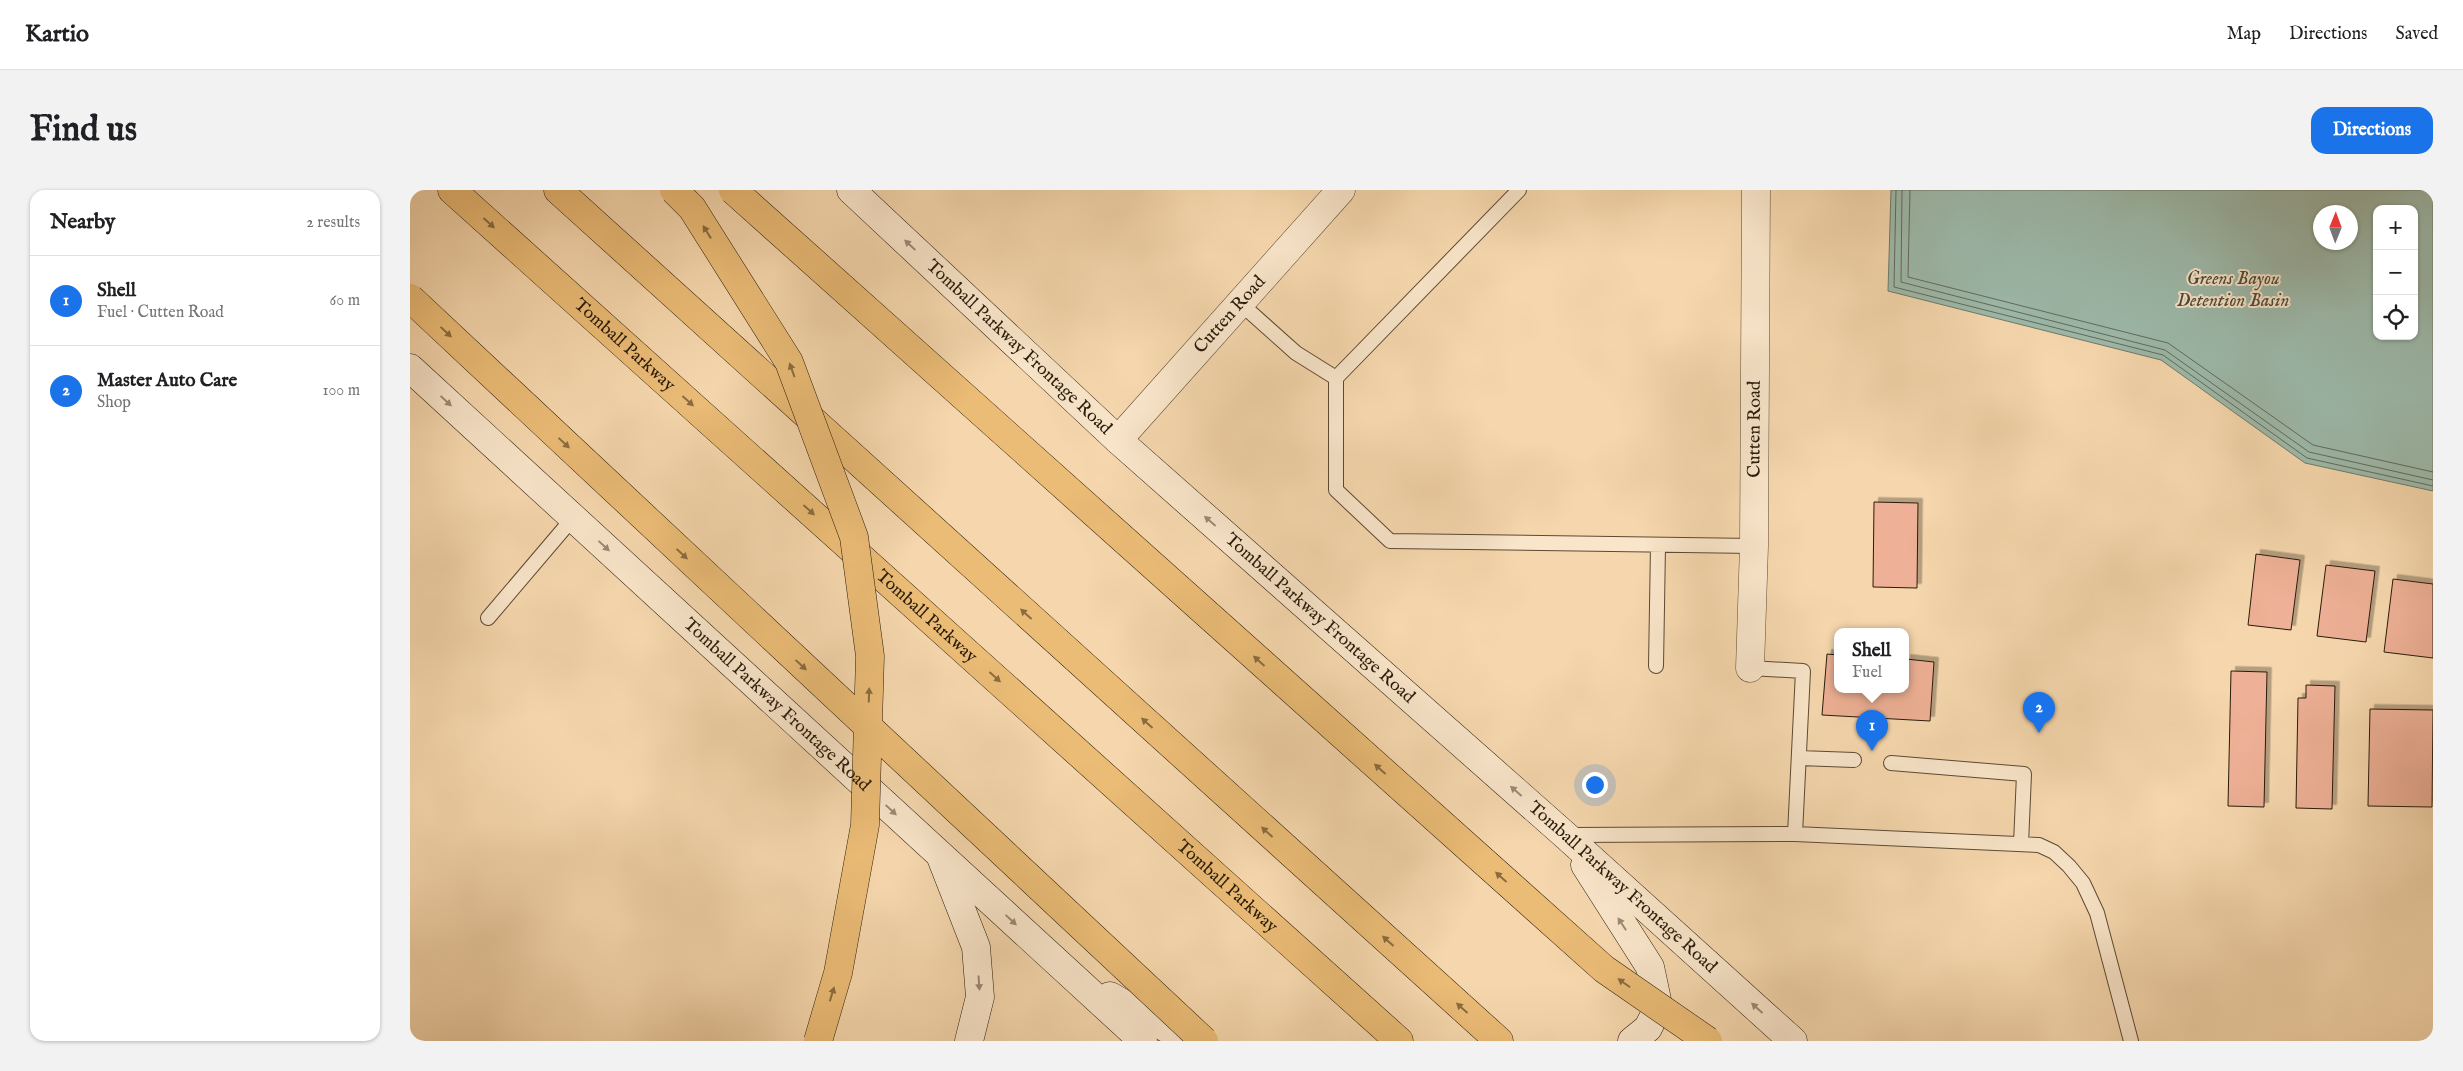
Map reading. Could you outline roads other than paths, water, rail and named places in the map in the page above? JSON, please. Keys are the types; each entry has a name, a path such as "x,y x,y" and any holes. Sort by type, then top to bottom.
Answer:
{"highway":[{"name":"Tomball Parkway","path":"452,190 1399,1041"},
{"path":"558,190 1499,1041"},
{"path":"674,190 692,208 789,362 854,537 870,656 865,825 838,973 818,1041"},
{"path":"733,190 1604,969 1708,1041"},
{"path":"410,298 1204,1041"}],"main road":[{"name":"Tomball Parkway Frontage Road","path":"852,190 1118,440 1565,835 1793,1041"},
{"name":"Cutten Road","path":"1118,440 1341,190"},
{"name":"Cutten Road","path":"1750,668 1754,546 1756,190"},
{"name":"Tomball Parkway Frontage Road","path":"410,368 1143,1041"},
{"path":"1565,835 1650,967 1657,1000 1655,1014 1648,1028 1632,1041"},
{"path":"939,854 976,947 980,998 969,1041"},
{"path":"1068,972 1180,1036 1195,1041"}],"lane":[{"path":"1519,190 1336,378 1336,490 1390,541 1754,546"},
{"path":"1240,303 1296,353 1336,378"},
{"path":"488,618 573,518"},
{"path":"1656,666 1658,546"},
{"path":"1750,668 1803,671 1795,834"},
{"path":"1799,758 1854,760"},
{"path":"1891,763 2024,774 2021,844"},
{"path":"1565,835 1795,834 2040,845 2054,852 2083,883 2097,913 2131,1041"}],"water":[{"name":"Greens Bayou Detention Basin","path":"1891,190 2433,190 2433,491 2305,463 2161,360 1888,291"}],"place":[{"name":"Master Auto Care","path":"2039,733"},
{"name":"Shell","path":"1872,751"}]}
